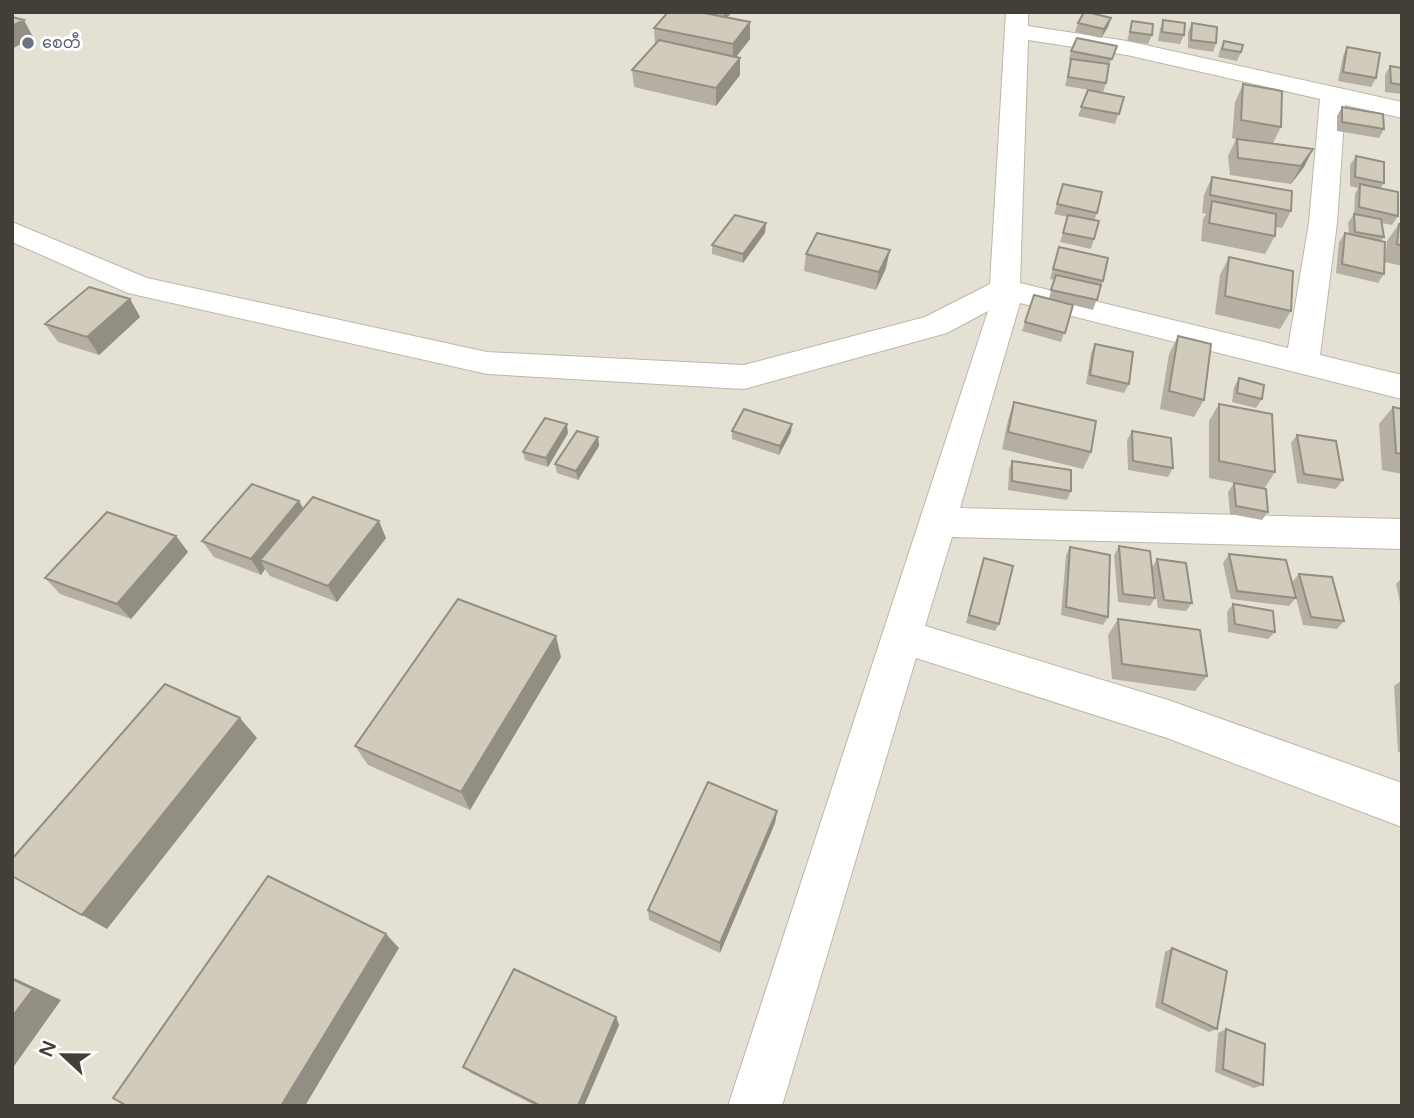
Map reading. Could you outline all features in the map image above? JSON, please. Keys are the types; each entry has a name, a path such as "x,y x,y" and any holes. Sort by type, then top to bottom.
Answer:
{"street":[{"path":"755,1106 1004,309 1017,21 1402,110"},
{"path":"1302,363 1323,223 1333,96"},
{"path":"12,231 139,286 487,363 744,377 936,325 1004,289 1402,387"},
{"path":"937,522 1113,530 1402,534"},
{"path":"901,636 1168,719 1402,805"}],"shaded area":[{"path":"12,12 1402,12 1402,1106 12,1106"}],"building":[{"path":"668,12 699,12 750,22 733,44 654,28"},
{"path":"1084,12 1111,18 1104,29 1078,23"},
{"path":"12,17 24,20 12,26"},
{"path":"1163,20 1185,23 1184,35 1162,32"},
{"path":"1132,21 1153,24 1152,35 1130,32"},
{"path":"1192,23 1217,27 1216,43 1191,40"},
{"path":"1077,38 1117,46 1112,59 1071,51"},
{"path":"659,40 740,58 716,88 632,70"},
{"path":"1224,41 1243,45 1241,52 1222,49"},
{"path":"1347,47 1380,53 1376,78 1343,72"},
{"path":"1071,59 1109,64 1106,83 1068,77"},
{"path":"1390,66 1402,68 1402,85 1391,83"},
{"path":"1243,84 1282,91 1281,127 1241,120"},
{"path":"1088,90 1124,97 1119,114 1081,107"},
{"path":"1342,107 1383,114 1384,129 1342,122"},
{"path":"1237,139 1313,149 1301,166 1238,158"},
{"path":"1356,156 1384,162 1384,183 1355,177"},
{"path":"1212,177 1292,191 1291,211 1210,195"},
{"path":"1063,184 1102,192 1097,213 1057,204"},
{"path":"1360,184 1398,192 1398,216 1359,207"},
{"path":"1212,201 1276,214 1275,236 1209,223"},
{"path":"1354,214 1381,219 1384,237 1355,232"},
{"path":"735,215 766,223 743,254 712,245"},
{"path":"1068,215 1099,221 1094,239 1063,233"},
{"path":"1399,224 1402,224 1402,246 1397,244"},
{"path":"817,233 890,250 879,272 806,254"},
{"path":"1345,233 1385,242 1384,274 1342,264"},
{"path":"1059,247 1108,258 1103,281 1053,269"},
{"path":"1229,257 1293,271 1291,311 1225,296"},
{"path":"1056,275 1101,285 1097,300 1051,290"},
{"path":"89,287 130,299 87,337 45,324"},
{"path":"1034,295 1073,305 1065,333 1025,322"},
{"path":"1178,336 1211,344 1204,400 1169,391"},
{"path":"1095,344 1133,352 1129,384 1090,375"},
{"path":"1239,378 1264,385 1262,399 1237,393"},
{"path":"1014,402 1096,421 1091,452 1008,432"},
{"path":"1219,404 1272,414 1275,472 1219,461"},
{"path":"1393,407 1402,409 1402,454 1396,453"},
{"path":"744,409 792,424 780,446 732,431"},
{"path":"545,418 567,424 546,458 523,452"},
{"path":"577,431 598,437 576,471 555,464"},
{"path":"1132,431 1171,438 1173,468 1133,461"},
{"path":"1297,435 1336,441 1343,480 1304,474"},
{"path":"1012,461 1071,470 1071,491 1012,481"},
{"path":"1234,483 1266,489 1268,512 1236,506"},
{"path":"252,484 299,501 251,559 202,541"},
{"path":"313,497 379,521 328,586 260,560"},
{"path":"107,512 176,536 117,604 45,578"},
{"path":"1119,546 1150,551 1155,598 1123,594"},
{"path":"1070,547 1110,555 1108,617 1066,607"},
{"path":"1229,554 1286,560 1296,598 1237,591"},
{"path":"984,558 1013,566 999,624 969,615"},
{"path":"1157,559 1186,563 1192,603 1164,600"},
{"path":"1299,574 1332,577 1344,621 1311,617"},
{"path":"458,599 556,636 461,792 355,746"},
{"path":"1233,604 1273,611 1275,632 1235,624"},
{"path":"1118,619 1200,630 1207,676 1122,664"},
{"path":"165,684 240,718 82,915 12,876 12,859"},
{"path":"708,782 777,811 720,943 648,910"},
{"path":"268,876 386,934 281,1106 127,1106 113,1098"},
{"path":"1172,948 1227,971 1217,1029 1162,1003"},
{"path":"514,969 616,1017 578,1106 541,1106 463,1067"},
{"path":"12,979 33,989 12,1017"},
{"path":"1226,1029 1265,1044 1263,1085 1223,1069"}],"place":[{"name":"စေတီ","path":"28,43"}]}
